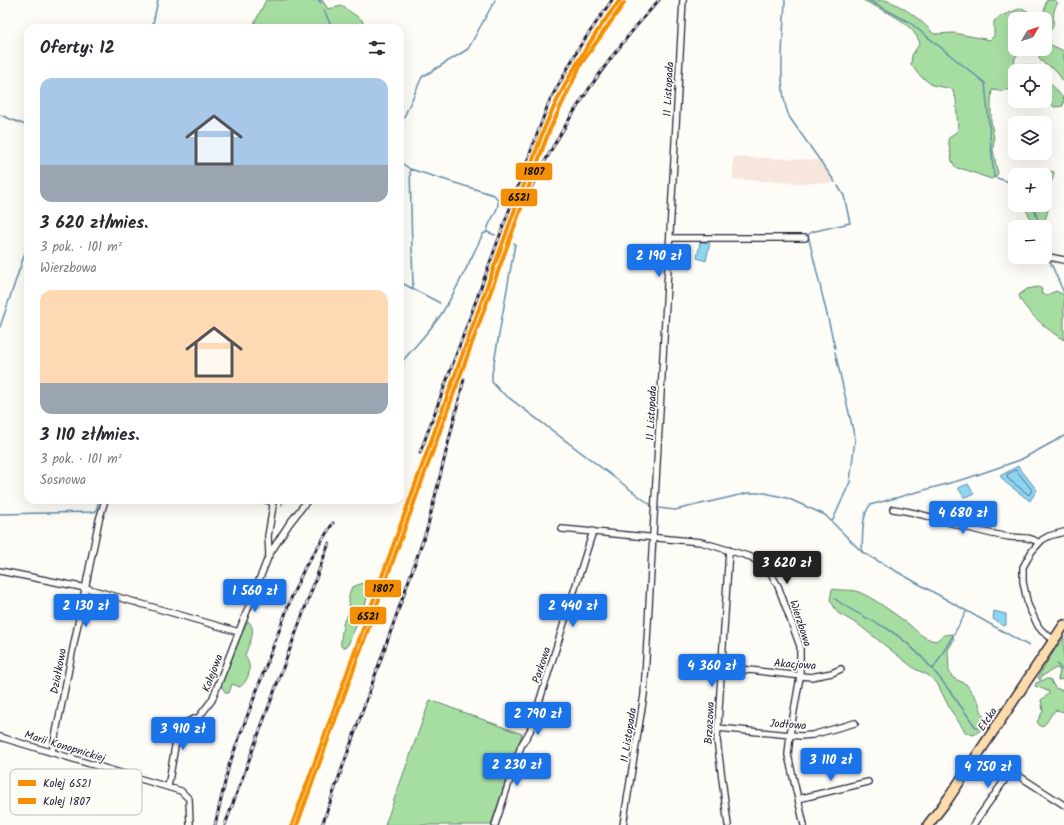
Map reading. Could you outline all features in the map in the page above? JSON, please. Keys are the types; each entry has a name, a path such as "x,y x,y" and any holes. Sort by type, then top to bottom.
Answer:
{"main road":[{"name":"Ełcka","path":"928,825 948,799 1064,625"}],"street":[{"name":"11 Listopada","path":"623,825 644,695 683,0"},
{"path":"670,238 805,238"},
{"path":"1052,258 1064,260"},
{"name":"Działkowa","path":"52,752 99,520 104,504"},
{"name":"Kolejowa","path":"269,555 268,536 273,504"},
{"name":"Kolejowa","path":"168,787 178,729 182,724 199,717 212,700 269,555 289,524 305,504"},
{"path":"893,509 916,512 993,534 1033,539 1039,543"},
{"name":"Wierzbowa","path":"562,529 692,540 729,550 758,561 772,574 800,646 800,677 790,734 789,765 804,825"},
{"name":"Parkowa","path":"495,825 521,746 532,725 593,531"},
{"path":"1054,640 1038,626 1028,605 1024,586 1023,567 1039,543 1049,536 1064,532"},
{"name":"Brzozowa","path":"728,825 717,749 729,550"},
{"path":"0,571 86,588 239,632"},
{"name":"Akacjowa","path":"722,667 800,677 820,676 841,669"},
{"name":"Jodłowa","path":"718,728 812,735 855,723"},
{"name":"Marii Konopnickiej","path":"0,737 108,769"},
{"path":"976,824 1009,774 1013,772 1064,805"},
{"name":"Marii Konopnickiej","path":"142,779 181,791 189,799 190,825"},
{"path":"798,799 868,782"}],"shaded area":[{"path":"733,157 818,160 834,183 800,183 733,179"}],"green space":[{"path":"266,0 322,0 328,9 342,6 362,20 364,24 254,24"},
{"path":"863,0 885,0 892,2 918,19 934,34 954,33 990,40 994,36 994,21 1008,13 1008,56 1016,56 1014,64 1008,64 1008,90 1000,91 992,90 991,121 994,139 993,150 998,174 992,179 956,168 952,161 948,139 958,130 956,99 952,89 932,85 918,74 911,64 912,55 920,43 916,35 903,22"},
{"path":"1055,0 1058,3 1054,12 1052,28 1052,12 1044,12 1046,1"},
{"path":"1022,8 1029,12 1012,12"},
{"path":"1052,45 1064,51 1064,83 1056,70 1052,68 1052,64 1045,64 1039,59 1039,56 1052,56"},
{"path":"1052,85 1064,99 1063,106 1054,107 1052,104"},
{"path":"1027,212 1047,212 1044,220 1032,220"},
{"path":"1038,287 1042,289 1041,294 1047,295 1056,291 1064,295 1064,340 1031,314 1021,301 1019,295 1027,289"},
{"path":"366,582 369,584 367,599 348,645 344,648 341,646 341,637 344,621 349,612 350,591 352,587"},
{"path":"832,589 856,591 865,595 895,614 923,636 931,640 936,641 944,635 952,634 954,640 948,650 949,671 953,678 966,684 978,701 983,716 982,729 974,735 966,733 950,709 937,683 928,675 915,669 859,625 838,613 830,600"},
{"path":"245,622 249,622 252,630 251,639 245,656 249,664 248,677 240,687 232,684 229,693 226,693 221,686"},
{"path":"1064,637 1064,679 1058,680 1060,670 1056,668 1042,676 1040,680 1038,678 1039,676"},
{"path":"1050,679 1055,688 1064,691 1064,712 1056,710 1041,727 1037,722 1043,711 1041,700 1049,694 1048,691 1035,686 1036,683"},
{"path":"430,700 522,734 491,825 385,825"}],"water":[{"path":"700,242 710,243 706,261 697,258"},
{"path":"1018,466 1037,490 1030,501 1005,482 1000,476"},
{"path":"968,484 974,494 964,497 958,488"},
{"path":"994,611 1006,614 1006,625 1004,626 993,619"}],"waterway":[{"path":"153,24 158,0"},
{"path":"404,117 422,77 468,49 495,0"},
{"path":"785,0 782,77 786,106 790,118 835,182"},
{"path":"868,0 909,22 985,83 994,177 1008,182"},
{"path":"324,10 330,24"},
{"path":"0,115 24,124"},
{"path":"404,165 410,169 494,195 498,204 487,232 483,234 463,276 440,316 404,359"},
{"path":"410,169 413,289"},
{"path":"835,348 808,235 811,232 850,223 844,196 838,186"},
{"path":"1035,212 1038,220"},
{"path":"487,232 495,235"},
{"path":"514,243 492,374 492,382 500,391 652,506"},
{"path":"0,327 24,256"},
{"path":"1051,264 1064,293"},
{"path":"404,284 440,303"},
{"path":"832,522 850,482 855,439 835,352"},
{"path":"862,552 865,515 870,505 968,478 1020,460 1064,436"},
{"path":"658,508 675,510 748,493 765,493 787,498 825,515 862,552 1029,646"},
{"path":"0,514 92,512 96,511 98,504"},
{"path":"835,599 841,604 886,628 913,648 925,660 977,729"},
{"path":"933,669 966,612"},
{"path":"1057,664 1064,672"}],"railway":[{"path":"420,453 549,102 580,46 612,0"},
{"path":"495,270 527,197 564,128 585,94 608,62 659,0"},
{"path":"322,825 427,529 464,379"},
{"path":"215,825 229,765 292,596 305,567 333,523"},
{"path":"225,825 329,543"}],"rail line":[{"name":"6521","path":"292,825 544,129 578,62 598,30 620,0"},
{"name":"1807","path":"297,825 549,131 581,64 624,3"}]}
